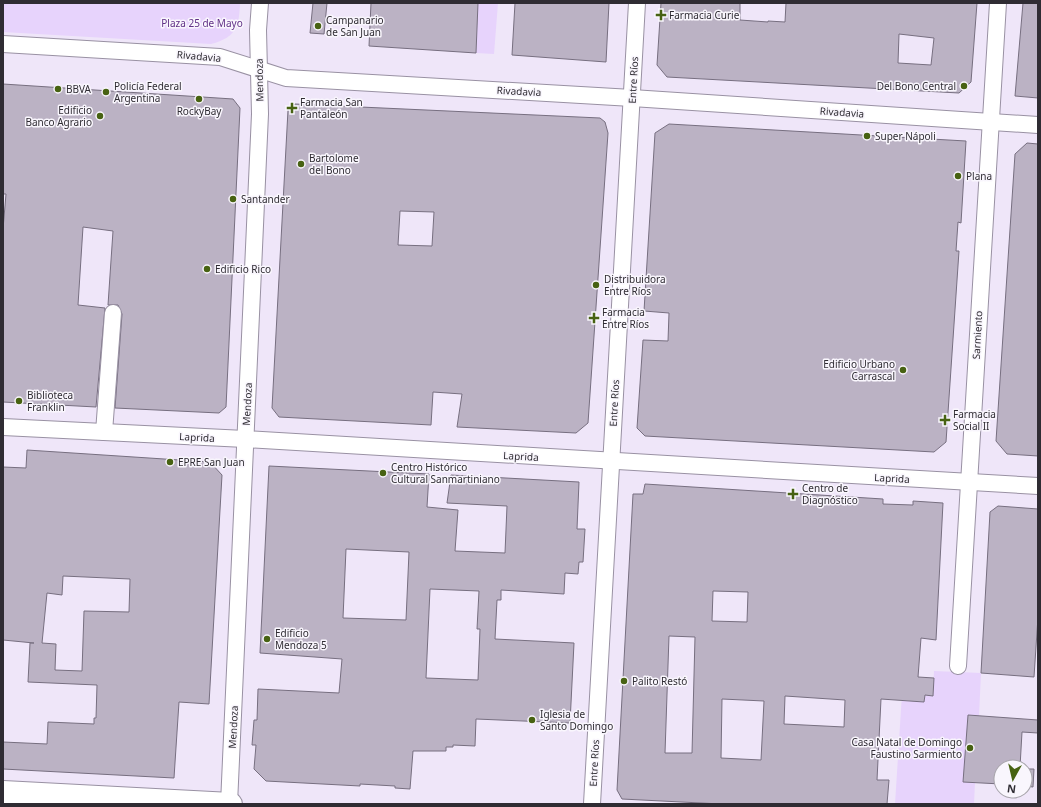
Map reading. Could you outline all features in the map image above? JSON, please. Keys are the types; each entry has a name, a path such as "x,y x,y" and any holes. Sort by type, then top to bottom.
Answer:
{"main road":[{"path":"3,792 230,804"}],"street":[{"name":"Mendoza","path":"230,804 260,114 260,3"},
{"name":"Entre Ríos","path":"592,804 637,3"},
{"name":"Sarmiento","path":"958,666 998,3"},
{"name":"Rivadavia","path":"3,44 220,57 286,78 632,98 1038,125"},
{"path":"104,432 113,313"},
{"name":"Laprida","path":"3,427 246,439 1038,486"}],"green space":[{"name":"Plaza 25 de Mayo","path":"3,3 240,3 239,18 235,30 226,38 211,44 3,32"},
{"path":"478,3 498,3 494,54 476,53"},
{"path":"934,671 981,673 979,716 968,715 975,782 974,804 895,804 902,694 933,696"}],"building":[{"path":"313,3 327,3 324,34 310,33"},
{"path":"371,3 478,3 476,53 369,46"},
{"path":"515,3 609,3 606,62 512,55"},
{"path":"661,3 740,3 740,20 785,22 786,3 977,3 971,82 959,93 667,77 657,65","holes":["899,34 934,38 931,65 898,63"]},
{"path":"1023,3 1038,3 1038,98 1015,96"},
{"path":"3,84 233,99 240,108 226,407 219,413 115,408 122,314 118,305 108,305 113,231 83,227 78,305 105,308 96,407 3,402 3,229 6,194 3,194"},
{"path":"295,104 600,118 605,122 608,133 588,423 576,433 457,427 462,394 433,392 431,425 279,417 272,408 288,110","holes":["400,211 434,212 432,246 398,245"]},
{"path":"669,124 966,141 961,223 958,222 956,251 959,251 946,442 934,452 645,436 637,428 643,340 668,341 669,313 644,311 655,133"},
{"path":"1027,143 1038,144 1038,456 1007,454 996,441 1015,154"},
{"path":"27,450 210,462 222,475 209,704 179,702 174,778 3,769 3,742 47,744 48,722 94,724 94,718 96,718 97,685 28,682 30,643 34,643 3,640 3,467 26,468","holes":["63,576 130,579 129,612 84,611 82,671 55,670 56,644 42,643 47,593 62,595"]},
{"path":"269,466 429,474 427,507 458,510 455,551 505,553 507,506 447,503 451,475 579,482 577,529 585,529 583,562 579,562 578,574 565,573 564,594 501,590 501,600 497,600 495,639 574,643 570,723 476,719 475,746 453,745 453,747 446,747 446,751 413,751 410,789 395,788 395,786 360,784 360,786 266,781 254,769 256,745 252,745 254,720 257,720 258,689 339,693 342,659 260,653","holes":["346,549 409,552 406,620 343,618","430,589 479,591 477,629 480,629 478,680 426,678"]},
{"path":"645,484 883,499 883,504 913,505 913,501 943,503 936,640 921,638 918,677 934,678 933,696 925,695 924,702 881,699 877,780 889,780 887,804 721,804 622,799 617,790 633,494 643,494","holes":["713,591 748,592 747,622 712,621","669,636 695,637 692,753 665,753","785,696 845,700 844,727 784,724","722,699 764,701 761,760 721,758"]},
{"path":"998,506 1038,509 1038,617 1034,677 981,673 990,512"},
{"path":"968,715 1038,720 1038,733 1022,732 1020,759 993,759 993,784 963,782"}],"place":[{"name":"Farmacia Curie","path":"661,15"},
{"name":"Campanario de San Juan","path":"318,26"},
{"name":"Del Bono Central","path":"964,86"},
{"name":"BBVA","path":"58,89"},
{"name":"Policía Federal Argentina","path":"106,92"},
{"name":"RockyBay","path":"199,99"},
{"name":"Farmacia San Pantaleón","path":"292,108"},
{"name":"Edificio Banco Agrario","path":"100,116"},
{"name":"Super Nápoli","path":"867,136"},
{"name":"Bartolome del Bono","path":"301,164"},
{"name":"Plana","path":"958,176"},
{"name":"Santander","path":"233,199"},
{"name":"Edificio Rico","path":"207,269"},
{"name":"Distribuidora Entre Ríos","path":"596,285"},
{"name":"Farmacia Entre Ríos","path":"594,318"},
{"name":"Edificio Urbano Carrascal","path":"903,370"},
{"name":"Biblioteca Franklin","path":"19,401"},
{"name":"Farmacia Social II","path":"945,420"},
{"name":"EPRE San Juan","path":"170,462"},
{"name":"Centro Histórico Cultural Sanmartiniano","path":"383,473"},
{"name":"Centro de Diagnóstico","path":"793,494"},
{"name":"Edificio Mendoza 5","path":"267,639"},
{"name":"Palito Restó","path":"624,681"},
{"name":"Iglesia de Santo Domingo","path":"532,720"},
{"name":"Casa Natal de Domingo Faustino Sarmiento","path":"970,748"}]}
